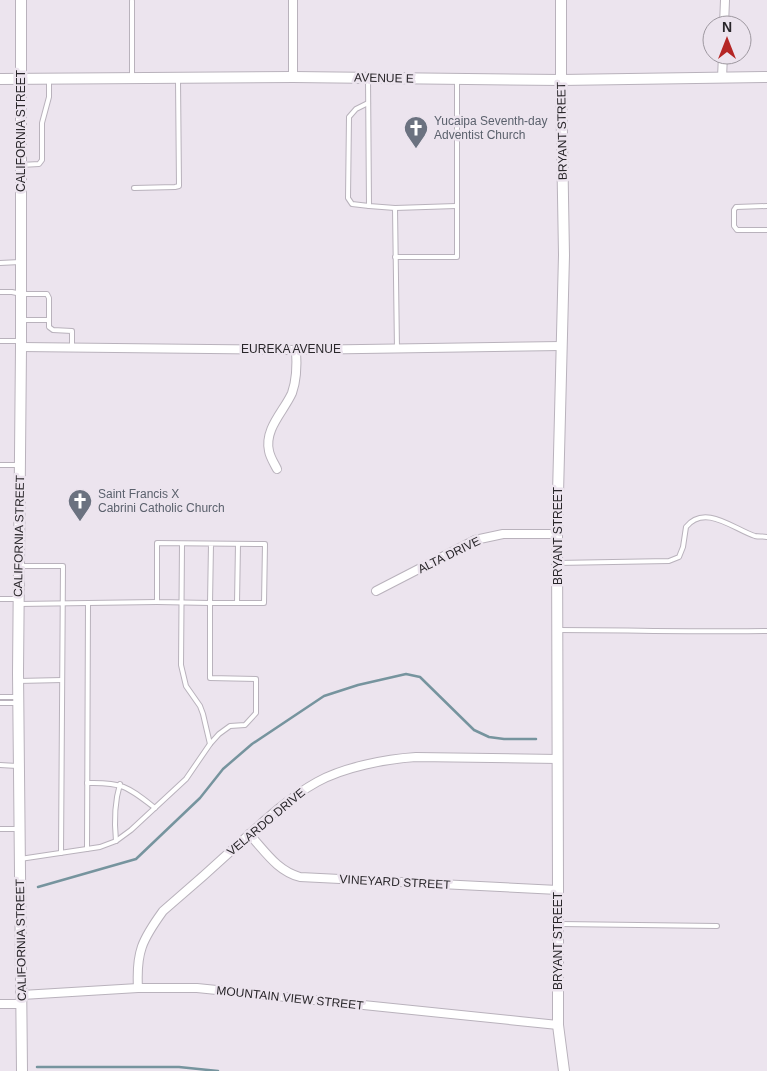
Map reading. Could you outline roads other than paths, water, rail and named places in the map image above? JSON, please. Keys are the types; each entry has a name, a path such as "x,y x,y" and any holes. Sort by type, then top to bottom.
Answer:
{"street":[{"name":"CALIFORNIA STREET","path":"21,0 18,700 22,1071"},
{"path":"293,0 293,77"},
{"name":"BRYANT STREET","path":"561,0 564,256 557,534 558,1025 564,1071"},
{"path":"724,15 725,0"},
{"path":"722,78 723,65"},
{"name":"AVENUE E","path":"0,79 293,77 561,80 767,76"},
{"name":"EUREKA AVENUE","path":"21,344 72,348 296,350 561,346"},
{"path":"277,469 269,452 269,438 278,415 292,393 297,370 296,350"},
{"name":"ALTA DRIVE","path":"376,591 476,540 503,534 557,534"},
{"name":"VELARDO DRIVE","path":"138,988 137,966 140,950 150,930 163,911 292,798 319,781 362,765 398,758 558,759"},
{"name":"VINEYARD STREET","path":"249,834 280,868 288,874 300,877 558,890"},
{"name":"MOUNTAIN VIEW STREET","path":"0,1004 22,999 138,988 197,988 558,1025"}],"lane":[{"path":"132,1 132,78"},
{"path":"134,188 175,188 179,186 178,78"},
{"path":"368,78 369,206"},
{"path":"21,165 39,164 42,160 42,123 49,97 49,79"},
{"path":"395,257 457,257 457,79"},
{"path":"368,103 356,109 349,117 348,198 352,204 395,208 456,206"},
{"path":"767,206 736,207 734,210 734,226 737,230 767,230"},
{"path":"395,208 397,349"},
{"path":"0,263 21,262"},
{"path":"0,292 47,294 49,296 50,329 72,331 72,348"},
{"path":"21,320 49,320"},
{"path":"0,341 21,344"},
{"path":"0,465 20,464"},
{"path":"557,563 669,561 679,557 683,547 686,527 696,519 712,518 725,521 755,536 767,537"},
{"path":"0,599 63,604 210,602 264,604 265,544 157,543 157,602"},
{"path":"182,544 183,674 186,686 200,706 210,744"},
{"path":"20,859 100,847 116,841 131,830 186,779 210,744 230,726 244,725 256,713 256,679 210,678 211,544"},
{"path":"237,603 238,544"},
{"path":"19,566 63,566 61,853"},
{"path":"87,849 88,603"},
{"path":"558,630 767,631"},
{"path":"18,681 62,680"},
{"path":"0,697 18,700"},
{"path":"0,703 18,700"},
{"path":"0,765 19,766"},
{"path":"88,783 109,782 120,784 155,808"},
{"path":"116,841 114,820 120,784"},
{"path":"0,829 20,829"},
{"path":"558,924 717,926"}],"waterway":[{"path":"38,887 136,859 200,798 223,769 252,744 324,696 358,685 406,674 420,677 474,730 489,737 536,739"},
{"path":"37,1067 179,1067 218,1071"}],"place":[{"name":"Yucaipa Seventh-day Adventist Church","path":"416,149"},
{"name":"Saint Francis X Cabrini Catholic Church","path":"80,522"}]}
